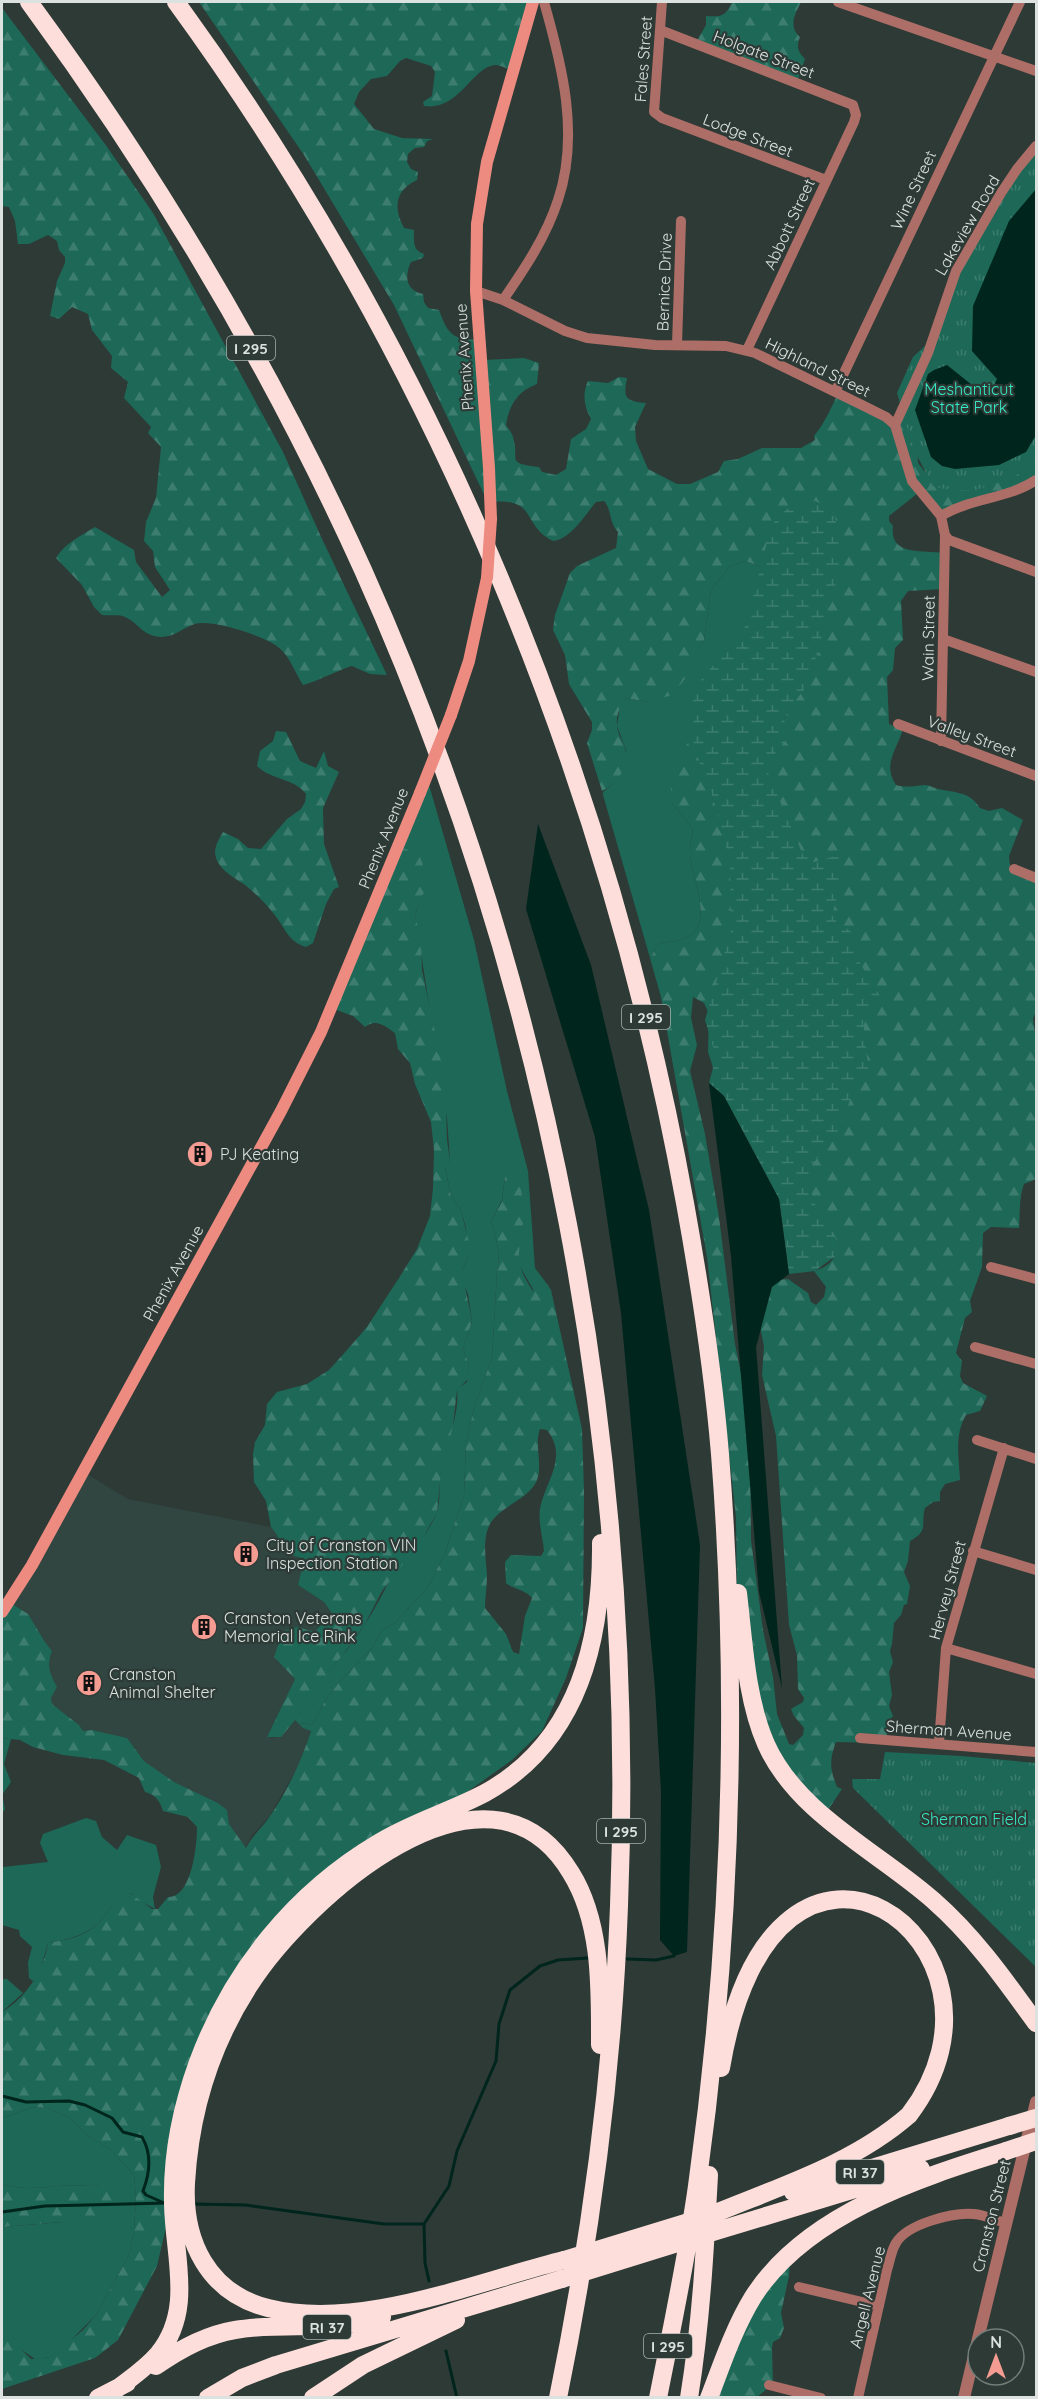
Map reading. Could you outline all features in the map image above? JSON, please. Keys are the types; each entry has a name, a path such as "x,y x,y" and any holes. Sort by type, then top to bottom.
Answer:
{"highway":[{"name":"I 295","path":"29,2 89,86 161,195 255,355 335,511 409,680 468,844 524,1032 566,1214 585,1320 609,1516 616,1614 621,1809 620,1908 612,2029 587,2244 558,2397"},
{"name":"I 295","path":"176,2 277,152 362,294 452,472 506,593 543,685 579,790 616,906 662,1085 695,1260 709,1358 720,1457 730,1667 729,1824 718,2000 697,2186 679,2294 658,2397"},
{"path":"118,2388 157,2355 175,2325 180,2304 181,2283 180,2128 188,2091 201,2052 226,1999 262,1945 307,1896 359,1855 397,1832 485,1793 510,1777 544,1744 573,1702 588,1659 599,1587 601,1547 598,1418"},
{"path":"720,1457 732,1525 737,1588 749,1679 757,1717 773,1757 795,1789 813,1807 924,1893 959,1925 1034,2019"},
{"path":"179,2191 209,2067 237,2006 273,1952 319,1902 375,1860 419,1836 449,1824 469,1820 492,1820 528,1831 558,1854 578,1884 590,1921 598,1969 600,2046 587,2244"},
{"path":"689,2397 696,2354 714,2107 726,2046 744,1989 760,1960 779,1937 792,1923 813,1909 837,1901 862,1898 887,1901 912,1911"},
{"path":"710,2224 867,2145 915,2110 937,2086 956,2058"},
{"name":"RI 37","path":"1007,2140 1036,2118"},
{"name":"RI 37","path":"208,2397 242,2378 276,2365 562,2279 710,2224 743,2208 1007,2140 1036,2136"},
{"path":"709,2397 745,2310 769,2275 794,2250 827,2226 896,2191 945,2171 1007,2140 1036,2141"},
{"path":"667,2397 692,2249 697,2186"},
{"path":"180,2223 217,2280 245,2300 284,2312 348,2312 405,2303 564,2260"},
{"name":"RI 37","path":"98,2397 118,2388 185,2347 214,2334 244,2328 336,2327 366,2322 564,2260 710,2224"},
{"path":"313,2397 348,2374 449,2323 562,2279"},
{"path":"553,2397 570,2339"}],"main road":[{"name":"Phenix Avenue","path":"2,1612 32,1565 281,1111 321,1032 451,716 469,662 487,578 491,519 476,291 475,243 478,204 499,117 520,53 533,2"}],"street":[{"path":"503,300 527,265 546,230 559,199 566,160 565,84 544,2"},
{"name":"Fales Street","path":"660,116 654,112 654,108 662,2"},
{"path":"838,2 1036,71"},
{"name":"Wine Street","path":"835,392 1020,2"},
{"name":"Holgate Street","path":"660,30 853,105 855,109"},
{"name":"Abbott Street","path":"747,350 854,122 855,109"},
{"name":"Lodge Street","path":"660,116 826,180"},
{"name":"Lakeview Road","path":"895,425 928,352 952,279 998,198 1036,146"},
{"name":"Bernice Drive","path":"677,345 681,221"},
{"name":"Highland Street","path":"476,291 503,300 576,335 610,342 726,346 747,350 772,359 886,417 895,425"},
{"path":"895,425 912,481 940,516 945,535 949,540 1036,572"},
{"path":"940,516 958,506 1023,488 1036,480"},
{"name":"Wain Street","path":"941,741 945,535"},
{"path":"943,639 1036,672"},
{"name":"Valley Street","path":"898,724 1036,776"},
{"path":"1014,869 1036,878"},
{"path":"991,1267 1036,1280"},
{"path":"975,1347 1036,1364"},
{"path":"977,1440 1036,1459"},
{"name":"Hervey Street","path":"939,1743 946,1648 1004,1448"},
{"path":"973,1551 1036,1570"},
{"path":"946,1648 1036,1674"},
{"name":"Sherman Avenue","path":"860,1738 1036,1752"},
{"name":"Cranston Street","path":"981,2327 1036,2102"},
{"name":"Angell Avenue","path":"858,2397 896,2243 908,2232 948,2216 972,2214 1006,2223"},
{"path":"799,2287 879,2306"},
{"path":"769,2385 821,2397"}],"shaded area":[{"name":"Meshanticut State Park","path":"1036,189 1036,435 1026,452 999,465 955,469 942,466 931,457 915,410 928,374 947,365 977,389 991,392 997,379 972,351 973,306 1009,221"},
{"path":"538,824 591,965 649,1210 700,1545 687,1952 674,1956 660,1940 661,1791 655,1688 621,1313 595,1137 526,909"},
{"path":"709,1083 724,1096 779,1199 789,1274 772,1287 756,1347 782,1688 759,1592 731,1256"},
{"path":"85,1473 128,1499 271,1527 281,1547 292,1555 304,1559 298,1585 324,1602 331,1612 315,1632 297,1627 274,1657 295,1679 267,1737 275,1738 295,1720 311,1730 300,1763 269,1817 253,1834 245,1848 229,1824 227,1810 218,1803 174,1782 144,1761 127,1738 92,1730 83,1731 78,1724 52,1704 51,1698 57,1687 49,1671 48,1662 52,1651 28,1614 9,1602"}],"green space":[{"path":"199,2 533,2 513,70 497,65 487,68 447,102 436,106 424,106 423,102 432,96 435,72 431,66 406,58 400,61 387,76 371,79 359,92 354,104 374,129 402,138 433,139 427,141 424,147 415,148 408,154 407,162 411,169 418,172 417,180 404,189 398,200 400,221 404,228 414,230 416,248 424,254 423,258 411,262 407,278 410,286 423,294 428,308 439,310 453,335 464,339 480,340 484,360 524,358 539,363 537,384 520,395 512,405 507,418 506,425 513,437 518,462 539,467 542,472 556,475 566,469 571,439 586,429 591,419 585,400 588,381 608,383 619,377 627,378 625,390 627,397 646,403 635,427 636,441 648,469 677,484 690,484 718,472 724,461 738,459 762,448 801,448 815,440 814,436 838,393 893,423 929,351 916,422 918,463 930,478 1036,453 1036,479 942,515 918,493 889,516 889,521 893,526 893,536 902,547 909,550 944,553 943,589 908,591 901,601 903,640 895,648 893,670 887,677 889,724 902,730 890,765 892,778 896,785 900,786 927,785 962,794 971,798 980,808 989,811 1002,808 1023,820 1009,856 1010,868 1036,882 1036,1012 1033,1018 1036,1040 1036,1179 1024,1184 1022,1189 1019,1228 991,1227 983,1233 982,1267 970,1301 972,1312 965,1318 956,1353 962,1361 960,1376 963,1383 987,1396 980,1411 966,1415 962,1423 958,1446 960,1480 945,1484 940,1492 940,1501 933,1502 925,1508 922,1530 910,1541 908,1561 904,1572 910,1586 907,1604 904,1605 901,1615 894,1623 890,1651 893,1662 889,1672 892,1695 889,1706 893,1716 887,1724 887,1743 836,1742 831,1760 832,1770 837,1787 842,1789 828,1810 774,1761 737,1596 736,1517 707,1257 661,997 650,958 659,943 680,940 693,933 699,924 701,913 690,852 693,829 672,803 670,778 673,762 695,734 763,769 787,713 789,690 765,568 745,561 730,566 711,590 704,640 688,675 672,695 648,702 626,698 619,711 617,722 625,748 624,768 613,784 602,791 587,743 592,730 592,722 569,684 565,655 553,630 555,615 570,573 577,566 616,548 618,532 613,525 607,505 604,501 596,502 572,531 553,541 536,528 523,508 516,504 492,502 490,507 394,305 304,155","holes":["693,997 704,1003 709,1014 708,1052 723,1098 834,1240 839,1242 831,1261 825,1267 814,1271 826,1287 824,1297 816,1305 811,1302 808,1293 788,1279 778,1280 754,1298 764,1346 762,1375 776,1436 789,1625 797,1655 798,1689 804,1698 803,1702 791,1709 804,1728 803,1735 793,1745 789,1744 777,1714 773,1677 763,1630 751,1540 750,1417 735,1344 719,1217 705,1134 690,1071 697,1045 691,1018"]},
{"path":"732,2 801,2 793,24 800,37 798,49 805,59 798,80 697,41 706,25 706,16 723,15"},
{"path":"2,8 105,144 153,213 283,452 387,675 370,674 352,666 303,685 289,660 278,647 250,634 225,626 203,623 195,624 166,637 149,634 123,616 102,615 94,607 82,585 56,558 69,544 95,527 134,550 136,562 162,597 170,590 155,567 153,551 144,541 146,522 156,498 161,447 148,433 151,427 124,398 128,382 111,368 112,356 92,330 88,314 72,307 59,319 50,316 57,281 65,263 65,257 59,250 57,241 48,235 29,244 18,244 15,221 9,207 2,206"},
{"name":"Meshanticut State Park","path":"1036,146 1036,459 1013,478 972,491 933,486 914,450 897,393 913,357 928,343 952,280"},
{"path":"815,501 827,506 835,515 843,567 827,604 819,652 807,675 806,687 784,716 786,740 774,755 768,773 803,855 814,862 839,855 839,891 832,915 839,925 850,930 857,958 880,996 863,1019 869,1075 854,1090 837,1133 812,1165 810,1188 818,1213 839,1243 837,1255 815,1271 789,1274 779,1199 724,1096 709,1083 716,1056 705,1020 731,931 730,862 710,787 694,750 693,695 700,681 745,627 771,527 789,508"},
{"path":"745,561 765,568 789,690 787,713 763,769 672,803 693,829 690,852 701,913 699,924 693,933 680,940 659,943 650,958 603,795 603,792 614,783 626,750 617,726 620,706 626,698 648,702 685,678 704,640 711,590 730,566"},
{"path":"276,731 286,732 300,761 316,768 324,751 328,766 339,772 323,808 324,844 339,887 334,889 326,904 313,943 306,947 292,939 258,896 222,868 215,854 216,845 223,832 238,839 248,848 261,849 287,819 301,809 305,802 306,794 301,789 257,766 260,751 273,741"},
{"path":"427,778 474,940 507,1091 528,1171 535,1268 547,1284 540,1285 534,1291 519,1265 519,1243 523,1222 505,1176 502,1200 491,1222 497,1241 499,1259 492,1358 474,1407 466,1444 464,1495 445,1553 428,1587 395,1623 382,1630 372,1648 340,1681 325,1701 312,1725 300,1723 300,1714 306,1699 347,1650 369,1618 401,1552 422,1538 435,1517 439,1502 442,1464 456,1411 457,1389 467,1382 469,1364 463,1349 472,1321 462,1271 468,1257 466,1228 461,1210 451,1196 445,1167 450,1160 447,1119 415,915 421,892 423,867 417,854 398,847"},
{"path":"398,847 413,852 422,861 425,878 426,892 422,895 415,915 421,942 422,970 445,1080 450,1160 445,1168 451,1196 461,1210 469,1243 468,1257 462,1271 472,1321 463,1349 469,1364 468,1379 457,1390 453,1426 441,1472 437,1513 421,1541 401,1552 403,1564 382,1591 365,1624 319,1683 300,1713 300,1723 312,1725 325,1701 340,1681 372,1648 382,1630 395,1623 428,1587 445,1553 464,1495 466,1444 474,1407 492,1358 499,1259 497,1241 491,1222 502,1201 505,1176 510,1166 519,1176 523,1205 520,1265 533,1291 540,1284 547,1284 551,1290 582,1429 583,1628 566,1678 542,1731 512,1760 467,1792 250,1963 167,2223 157,2266 118,2340 95,2358 2,2389 2,2330 31,2359 50,2357 83,2330 96,2315 129,2255 134,2232 136,2198 134,2175 110,2149 90,2137 68,2117 47,2108 33,2107 2,2118 2,2012 19,1999 38,1973 48,1943 74,1937 91,1929 120,1899 130,1893 152,1909 158,1909 168,1897 176,1895 183,1889 192,1869 197,1827 188,1817 163,1811 157,1799 145,1792 139,1778 104,1760 63,1755 33,1747 20,1740 2,1738 2,1611 9,1602 28,1614 52,1651 49,1661 50,1669 57,1687 51,1698 52,1704 79,1725 83,1731 92,1730 127,1738 144,1761 174,1782 218,1803 227,1810 229,1824 246,1848 275,1809 298,1765 311,1731 303,1728 295,1720 281,1737 267,1737 295,1679 274,1657 283,1631 297,1627 315,1632 331,1612 324,1602 298,1585 304,1559 292,1555 281,1547 271,1527 266,1501 254,1482 255,1442 265,1425 267,1404 277,1392 307,1384 329,1370 367,1327 417,1249 430,1216 433,1188 434,1150 431,1122 415,1084 410,1063 398,1049 395,1033 377,1023 365,1027 353,1016 331,1008","holes":["540,1429 547,1430 553,1440 556,1460 540,1509 544,1551 541,1556 511,1555 505,1562 506,1583 532,1598 525,1616 519,1654 513,1652 506,1634 485,1608 486,1536 495,1517 522,1498 533,1487 539,1474 538,1435"]},
{"path":"2,1738 11,1739 4,1764 11,1782 2,1795"},
{"name":"Sherman Field","path":"885,1752 1036,1763 1036,1967 853,1788 852,1779 880,1779"},
{"path":"2,1795 5,1809 2,1814"},
{"path":"86,1818 96,1821 102,1837 117,1850 127,1835 156,1845 161,1867 153,1897 155,1909 136,1899 131,1893 125,1895 91,1929 74,1937 48,1943 39,1975 33,1981 29,1978 28,1963 32,1947 20,1936 19,1930 2,1925 3,1867 48,1862 40,1843 43,1834"},
{"path":"2,1979 7,1979 23,1993 2,2012"},
{"path":"33,2107 47,2108 68,2117 90,2137 110,2149 134,2175 136,2198 134,2232 129,2255 96,2315 63,2348 50,2357 35,2359 16,2346 2,2330 2,2227 62,2222 101,2185 30,2188 2,2184 2,2118"},
{"path":"2,2184 30,2188 101,2185 122,2198 121,2208 111,2213 81,2219 2,2227"},
{"path":"790,2260 781,2313 784,2328 780,2338 773,2342 772,2348 773,2384 757,2397 709,2398 750,2305"}],"waterway":[{"path":"627,1959 656,1960 674,1956"},
{"path":"429,2281 425,2263 424,2224 449,2186 457,2151 496,2061 499,2024 510,1990 540,1966 558,1960 588,1958"},
{"path":"2,2096 26,2102 69,2101 85,2105 112,2118 123,2132 142,2137 149,2164 143,2191 146,2195 162,2202"},
{"path":"2,2212 45,2206 167,2203"},
{"path":"192,2204 245,2205 384,2224 424,2224"},
{"path":"446,2351 457,2398"}],"place":[{"name":"PJ Keating","path":"200,1154"},
{"name":"City of Cranston VIN Inspection Station","path":"246,1554"},
{"name":"Cranston Veterans Memorial Ice Rink","path":"204,1627"},
{"name":"Cranston Animal Shelter","path":"89,1683"}]}
